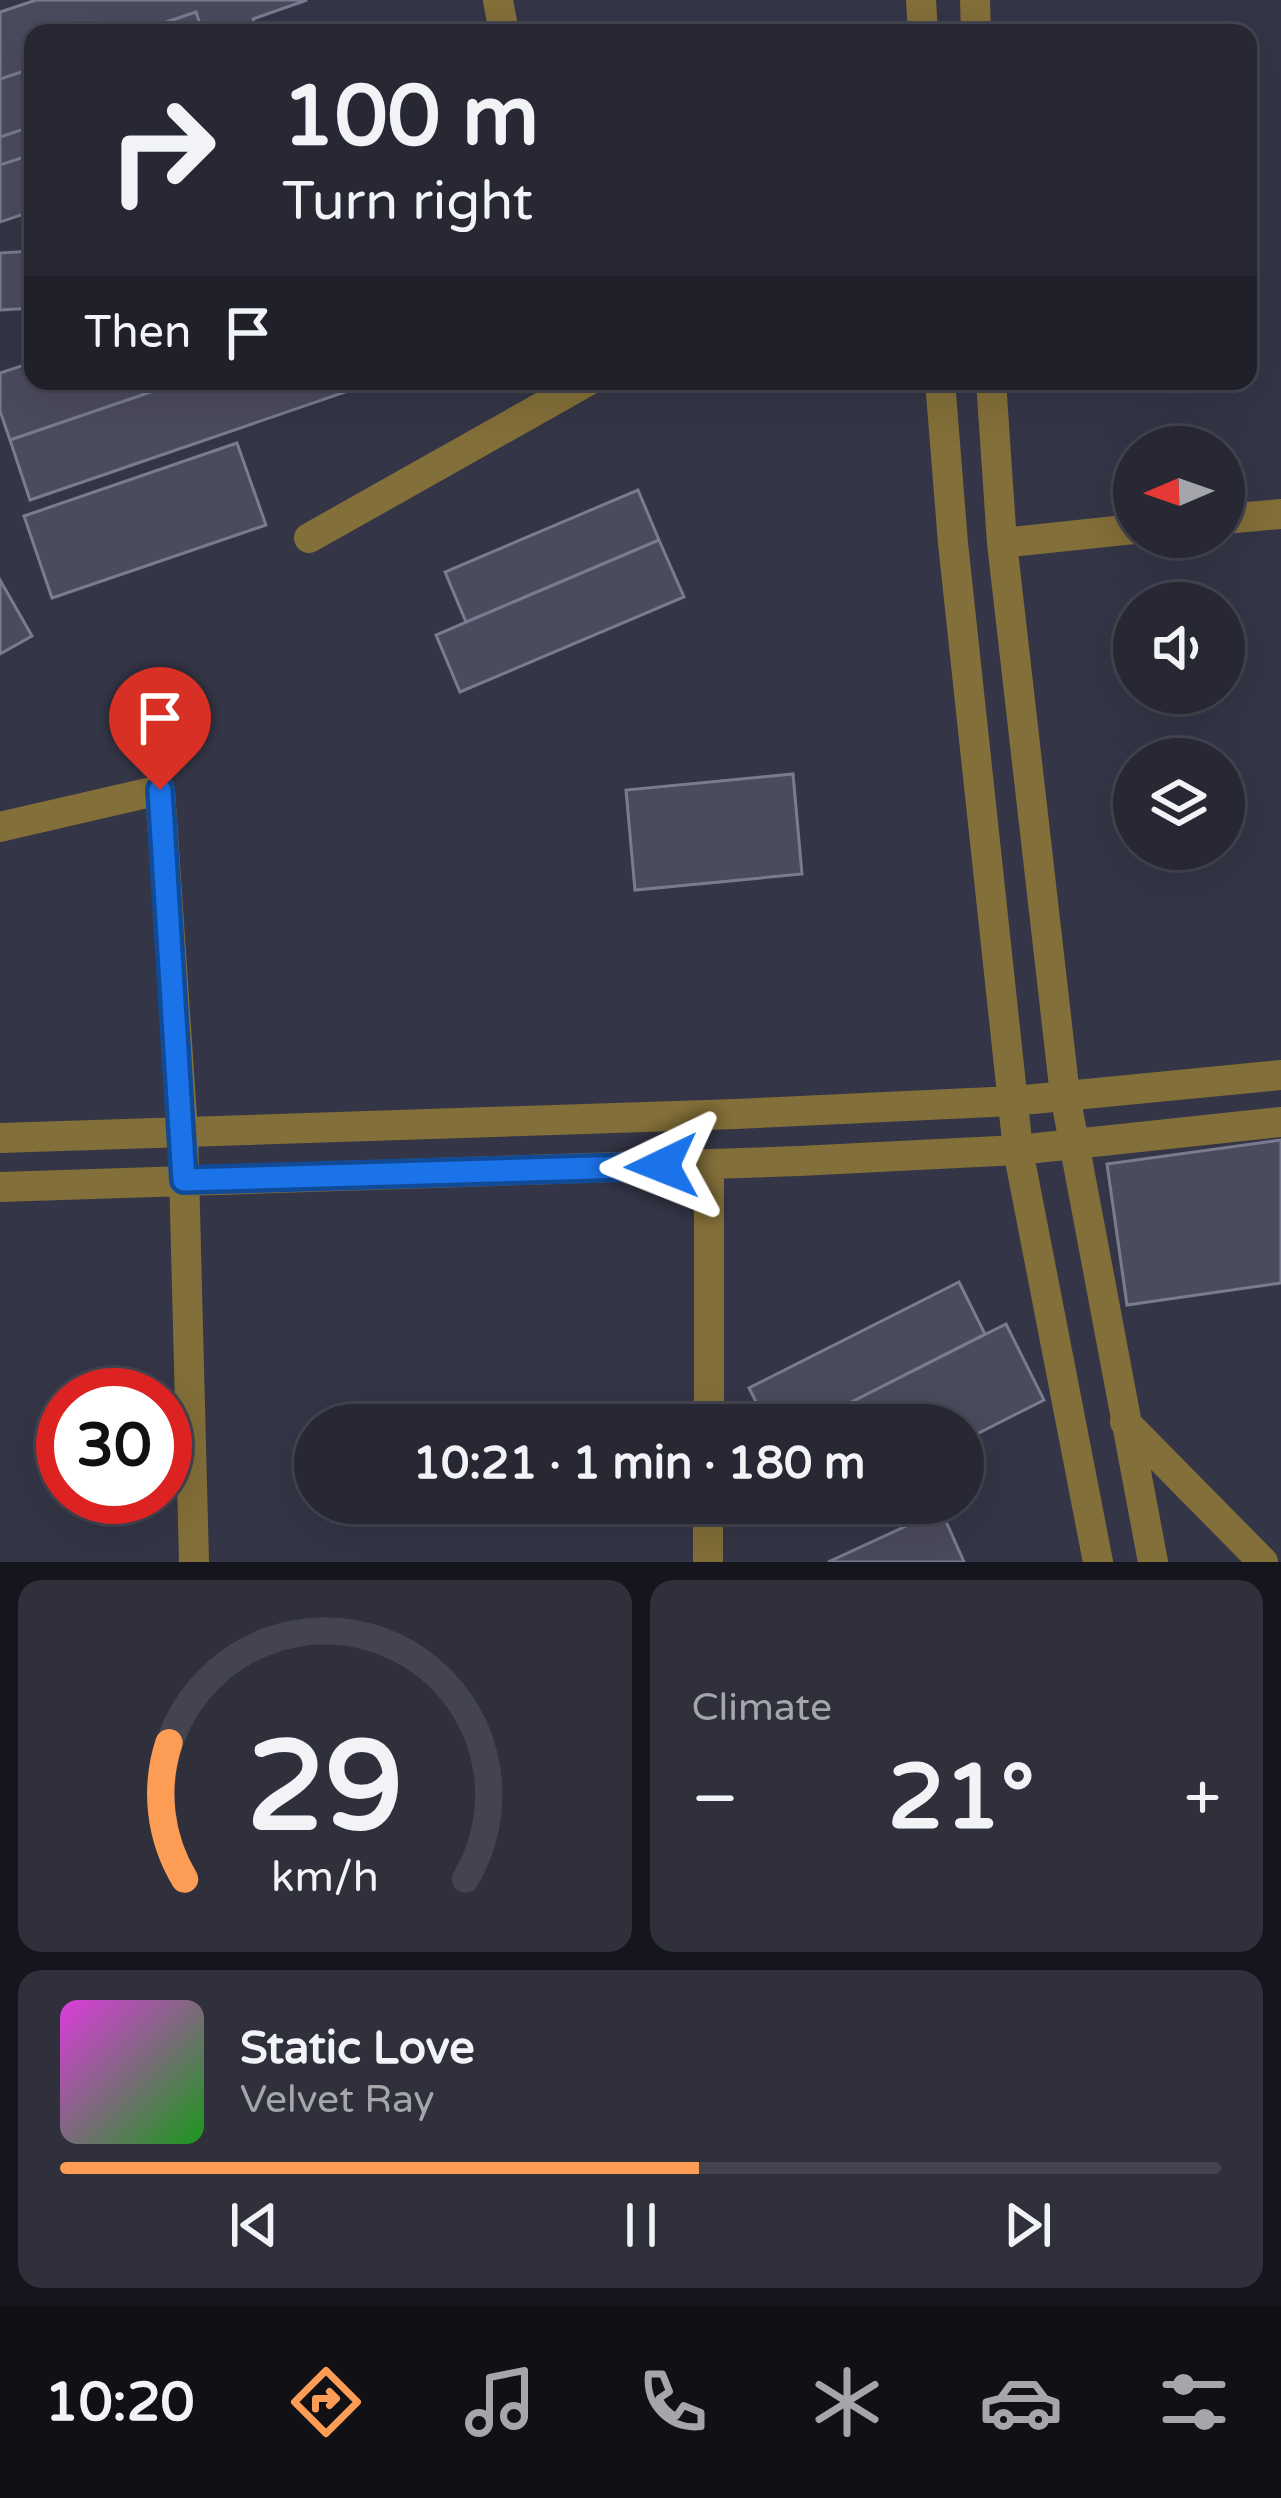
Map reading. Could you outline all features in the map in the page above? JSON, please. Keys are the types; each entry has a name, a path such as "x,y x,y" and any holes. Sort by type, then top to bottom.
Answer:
{"street":[{"path":"309,538 567,390"},
{"path":"941,390 1018,1150 1098,1562"},
{"path":"992,390 1003,543 1065,1095 1153,1562"},
{"path":"1245,518 1281,514"},
{"path":"1003,543 1113,531"},
{"path":"0,827 160,790 183,1132 194,1562"},
{"path":"0,1138 1012,1101 1281,1075"},
{"path":"0,1187 1018,1150 1281,1122"},
{"path":"709,1164 709,1404"},
{"path":"1125,1422 1263,1562"},
{"path":"708,1562 709,1524"}],"building":[{"path":"36,0 307,0 253,19 255,24 200,24 196,12 161,24 24,24 24,71 0,79 0,12"},
{"path":"196,12 200,24 161,24"},
{"path":"24,71 24,129 0,137 0,79"},
{"path":"24,129 24,157 0,165 0,137"},
{"path":"24,157 24,214 0,222 0,165"},
{"path":"24,252 24,309 0,310 0,253"},
{"path":"24,365 24,390 157,390 10,440 0,411 0,373"},
{"path":"157,390 351,390 30,500 10,440"},
{"path":"237,443 266,525 52,598 24,516"},
{"path":"638,490 659,540 466,622 445,572"},
{"path":"659,540 684,597 460,692 436,635"},
{"path":"0,580 32,636 0,654"},
{"path":"793,774 802,874 635,890 626,790"},
{"path":"1281,1140 1281,1283 1127,1305 1107,1164"},
{"path":"959,1282 985,1334 847,1404 757,1404 749,1388"},
{"path":"1006,1324 1044,1400 984,1430 984,1404 848,1404"},
{"path":"911,1524 947,1524 964,1562 828,1562"}],"route":[{"path":"160,790 184,1180 662,1166"}]}
